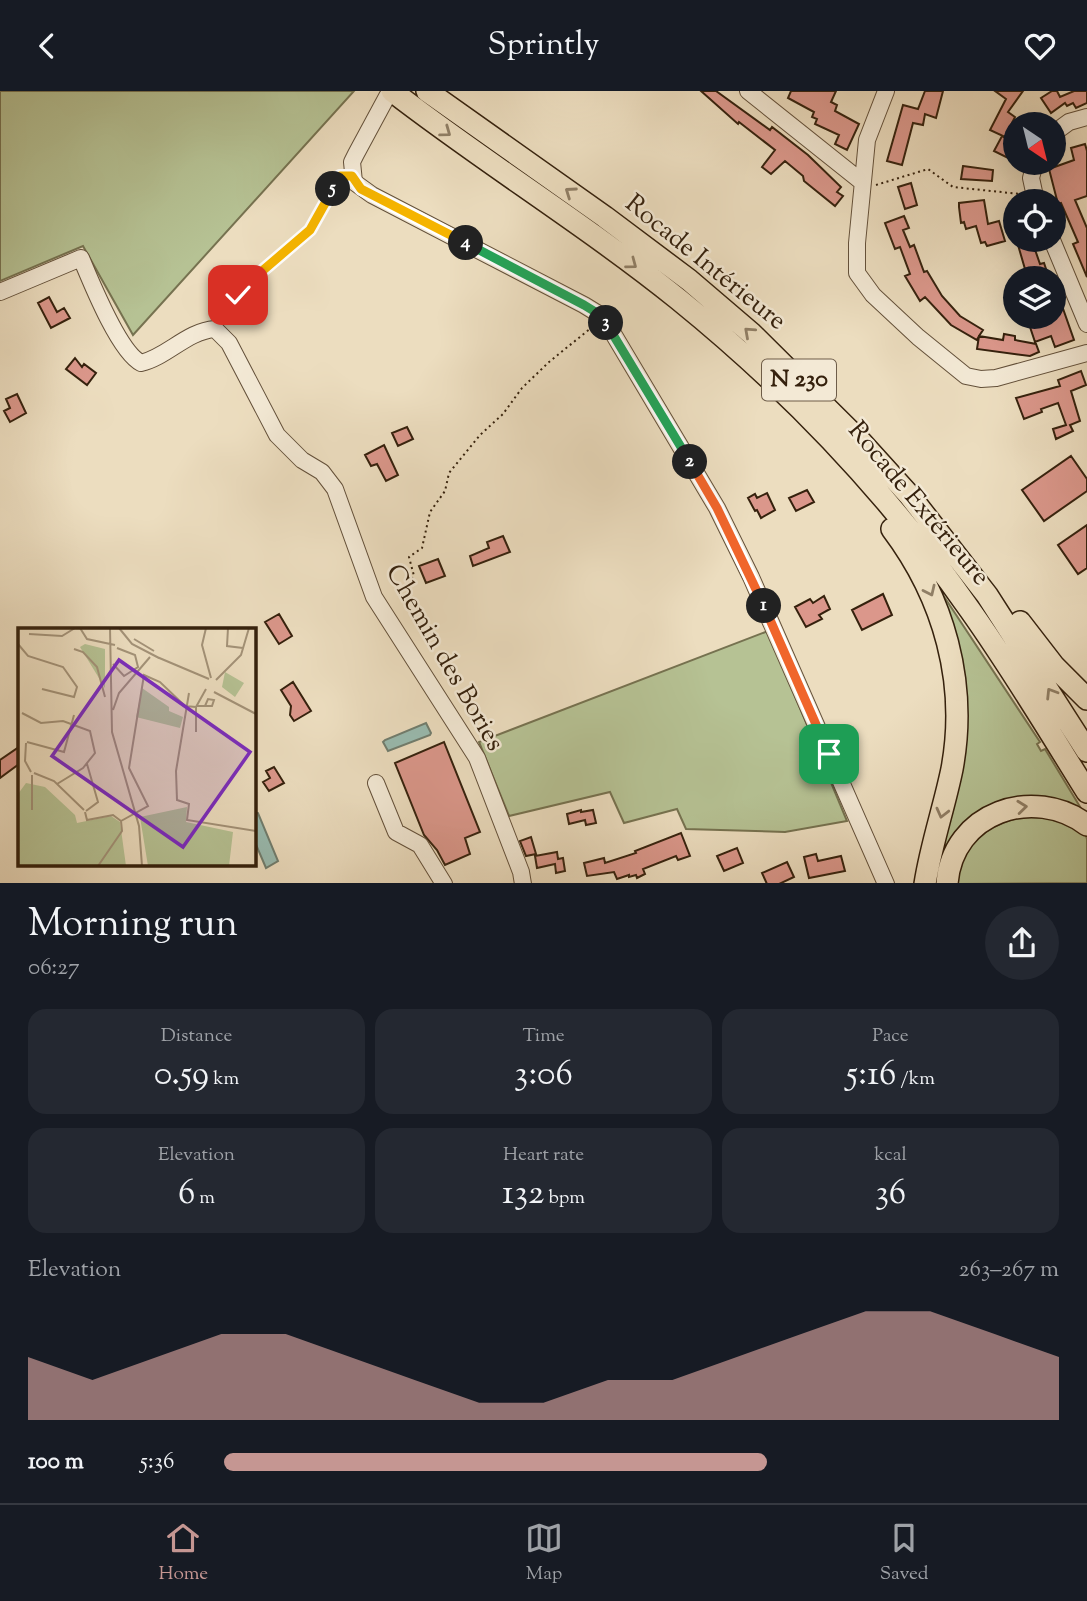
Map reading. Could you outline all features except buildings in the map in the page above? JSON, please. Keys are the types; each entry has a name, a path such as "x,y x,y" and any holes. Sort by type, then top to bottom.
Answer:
{"highway":[{"name":"Rocade Extérieure","path":"391,91 582,226 677,299 789,398 892,509 939,568 1020,684 1087,792"},
{"name":"Rocade Intérieure","path":"427,91 689,280 751,333 862,443 909,496 987,595 1087,751"},
{"path":"789,398 900,540 932,594 944,625 954,673 957,734 952,768 925,883"},
{"path":"909,496 955,540 996,587 1054,666 1087,699"},
{"path":"947,883 959,846 970,831 996,813 1012,808 1043,806 1073,815 1087,825"}],"street":[{"path":"391,91 352,162 352,176 361,189 584,305 603,319 618,339 722,518 751,577 886,883"},
{"path":"748,91 862,185"},
{"path":"886,91 867,140 862,185 857,272 873,295 945,361 966,376 996,378 1087,353"},
{"path":"1066,124 1087,117"},
{"path":"1057,252 1087,324"},
{"path":"0,292 81,258 95,292 134,360 141,363 152,361 203,330 215,329"},
{"name":"Chemin des Bories","path":"215,329 229,343 277,435 302,460 322,472 335,489 374,597 477,758 521,871 523,883"},
{"path":"376,783 396,832 420,845 443,883"}],"path":[{"path":"862,185 928,169 953,187 1003,194"},
{"path":"215,329 219,315 254,278 310,230 340,176 352,176"},
{"path":"408,583 414,576 409,557 422,548 430,512 445,491 449,473 480,435 503,414 522,388 549,362 603,319"}],"green space":[{"path":"0,91 354,91 133,335 83,246 0,281"},
{"path":"938,592 941,592 1040,742 1037,744 1041,751 1045,749 1082,810 998,804 939,883 934,883 955,779"},
{"path":"768,631 847,821 785,832 686,829 677,809 624,823 610,792 509,816 479,742"},
{"path":"1028,815 1043,817 1070,824 1084,833 1087,839 1087,883 956,883 971,845 989,830"}],"water":[{"path":"426,723 430,735 388,751 383,742 385,740"},
{"path":"256,812 278,861 266,868 256,845"}],"route":[{"path":"238,295 276,257 310,230 340,176 352,176 361,189 597,313 618,339 717,508 751,577 829,754"}]}
